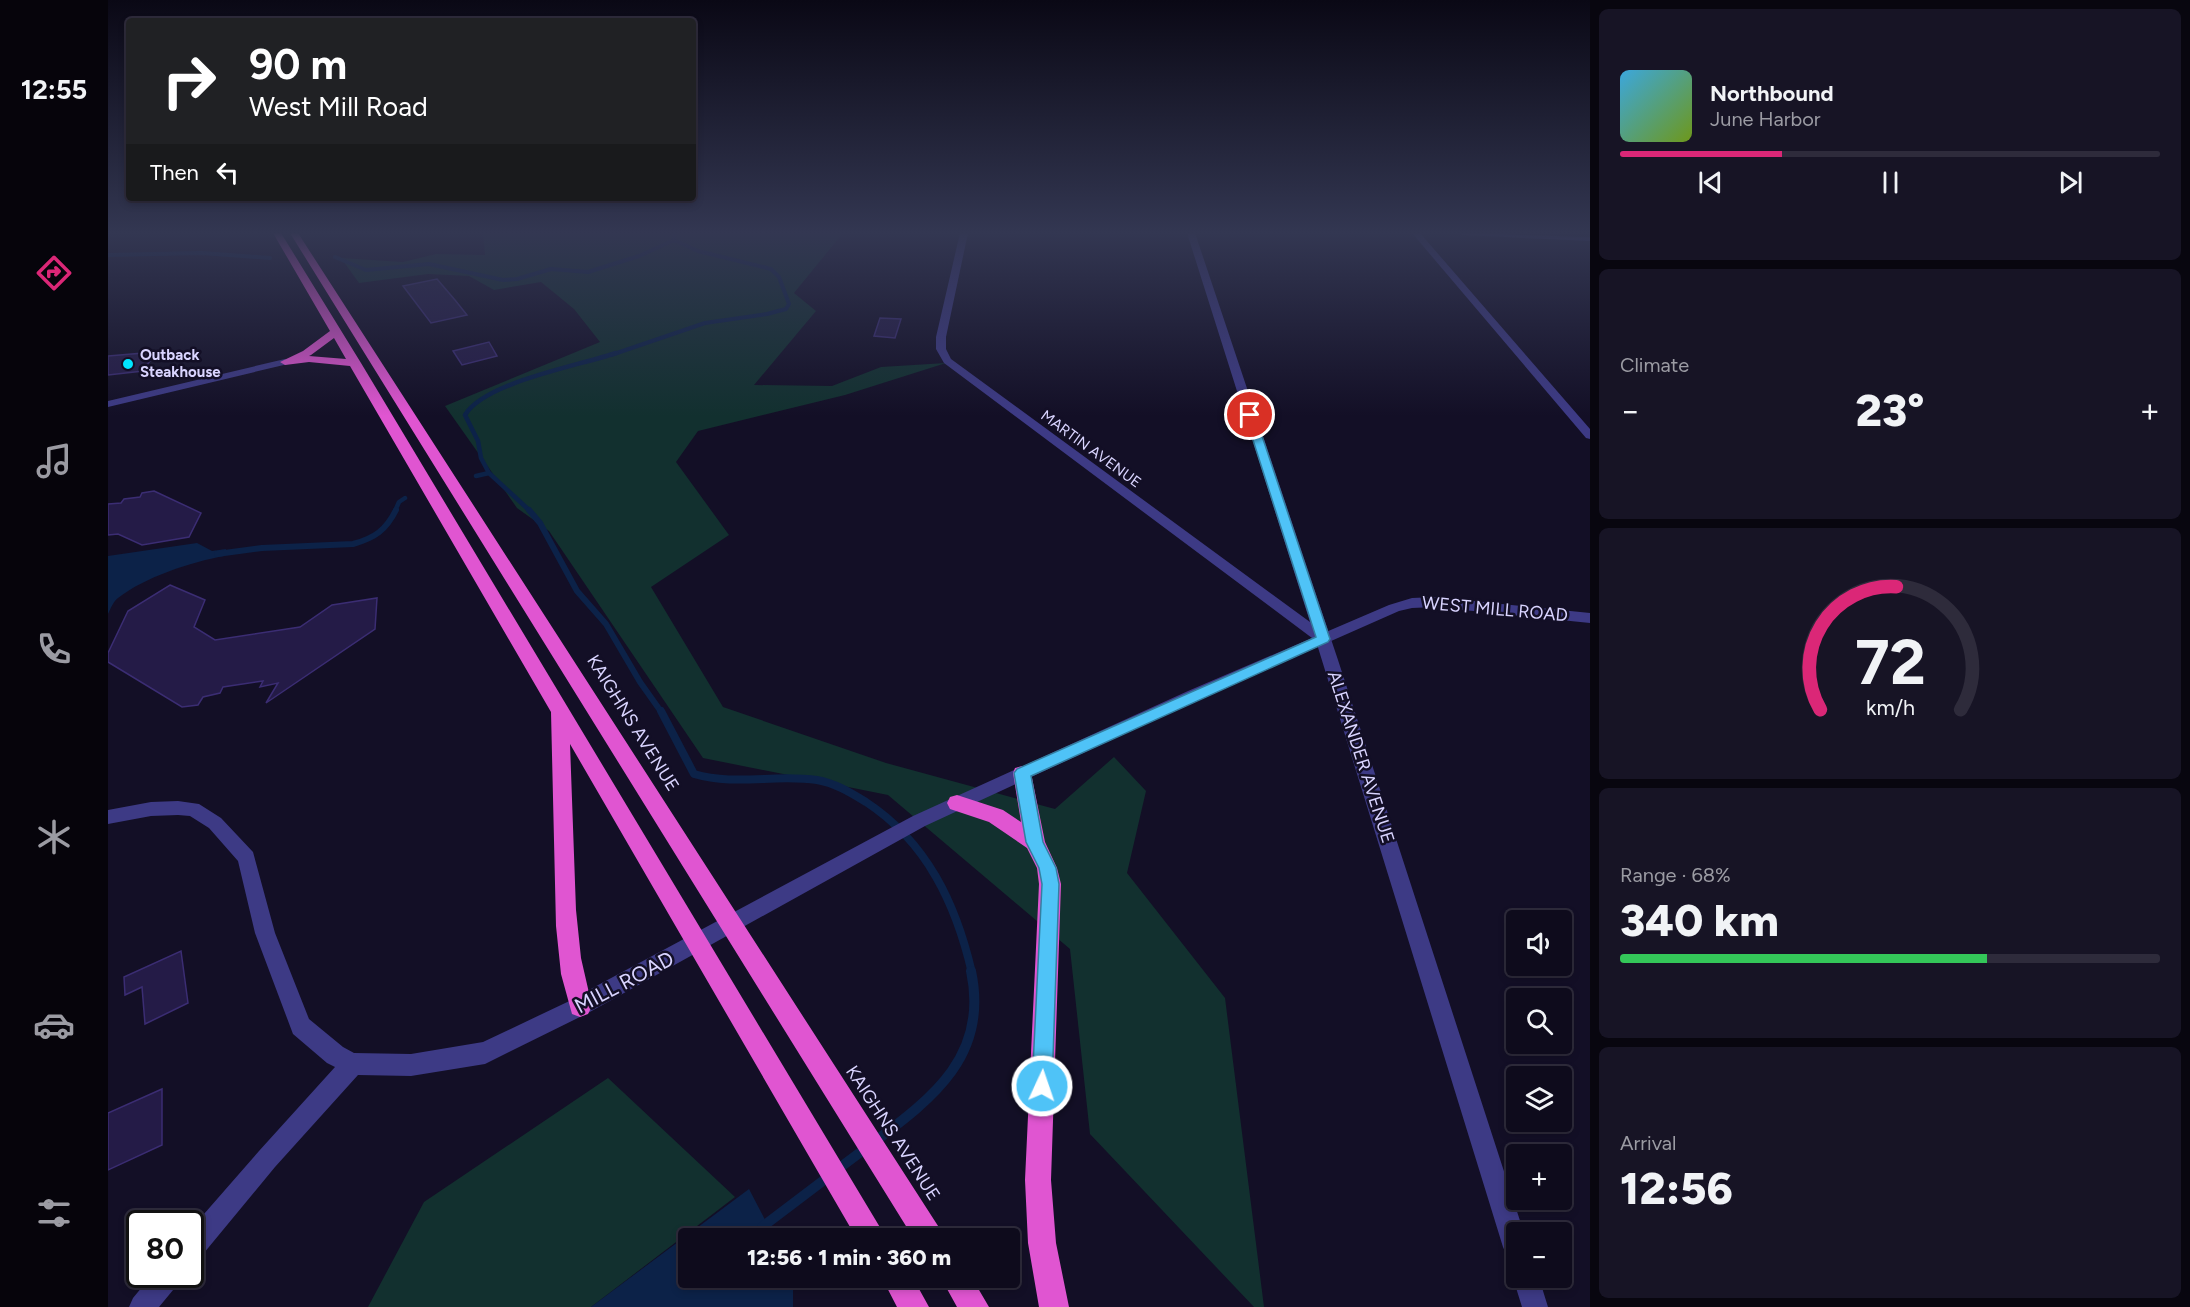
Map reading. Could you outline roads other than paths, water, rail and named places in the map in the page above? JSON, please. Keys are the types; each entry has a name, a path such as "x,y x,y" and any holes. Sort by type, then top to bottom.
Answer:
{"highway":[{"path":"313,294 867,1228"},
{"name":"KAIGHNS AVENUE","path":"332,294 923,1228"},
{"path":"285,362 307,353 336,331"},
{"path":"285,362 309,359 356,363"},
{"path":"560,710 562,833 567,932 572,972 580,1006"},
{"path":"1022,773 1035,842 1047,868 1050,884 1038,1180 1042,1243 1054,1307"},
{"path":"957,803 996,816 1035,842"},
{"path":"902,1288 914,1307"},
{"path":"962,1288 974,1307"}],"street":[{"name":"MARTIN AVENUE","path":"951,294 941,338 941,349 947,361 1298,618 1323,639"},
{"name":"ALEXANDER AVENUE","path":"1211,294 1508,1222"},
{"path":"1468,294 1590,436"},
{"path":"108,404 285,362"},
{"name":"WEST MILL ROAD","path":"876,843 1022,773 1394,608 1423,602 1590,618"},
{"path":"108,817 151,809 178,808 193,809 215,823 246,858 265,933 302,1026 335,1055 353,1064 267,1159 204,1233"},
{"name":"MILL ROAD","path":"353,1064 411,1065 485,1053 580,1006 698,943 876,843"},
{"path":"142,1307 158,1288"},
{"path":"1529,1288 1535,1307"}],"water":[{"path":"197,543 212,551 226,549 224,556 183,566 141,583 116,600 108,614 108,556"},
{"path":"749,1189 769,1228 697,1228"},
{"path":"678,1242 678,1288 793,1288 793,1307 591,1307"}],"waterway":[{"path":"611,355 705,323 786,309 789,304 785,294"},
{"path":"489,473 481,458 478,441 465,415 476,403 492,393 534,376 616,353"},
{"path":"476,476 489,473"},
{"path":"489,473 529,510"},
{"path":"395,511 399,502 405,498"},
{"path":"217,554 262,548 353,544 379,532 396,510"},
{"path":"529,510 540,523 577,591 606,624 640,682 662,713"},
{"path":"661,711 694,774 740,780 786,778 824,781 855,795 887,818 922,855 936,877 948,899 972,973"},
{"path":"874,1142 936,1090 952,1071 964,1050 972,1027 974,1001 971,971"},
{"path":"838,1169 866,1148"},
{"path":"762,1227 828,1177"}],"place":[{"name":"Outback Steakhouse","path":"128,364"}]}
